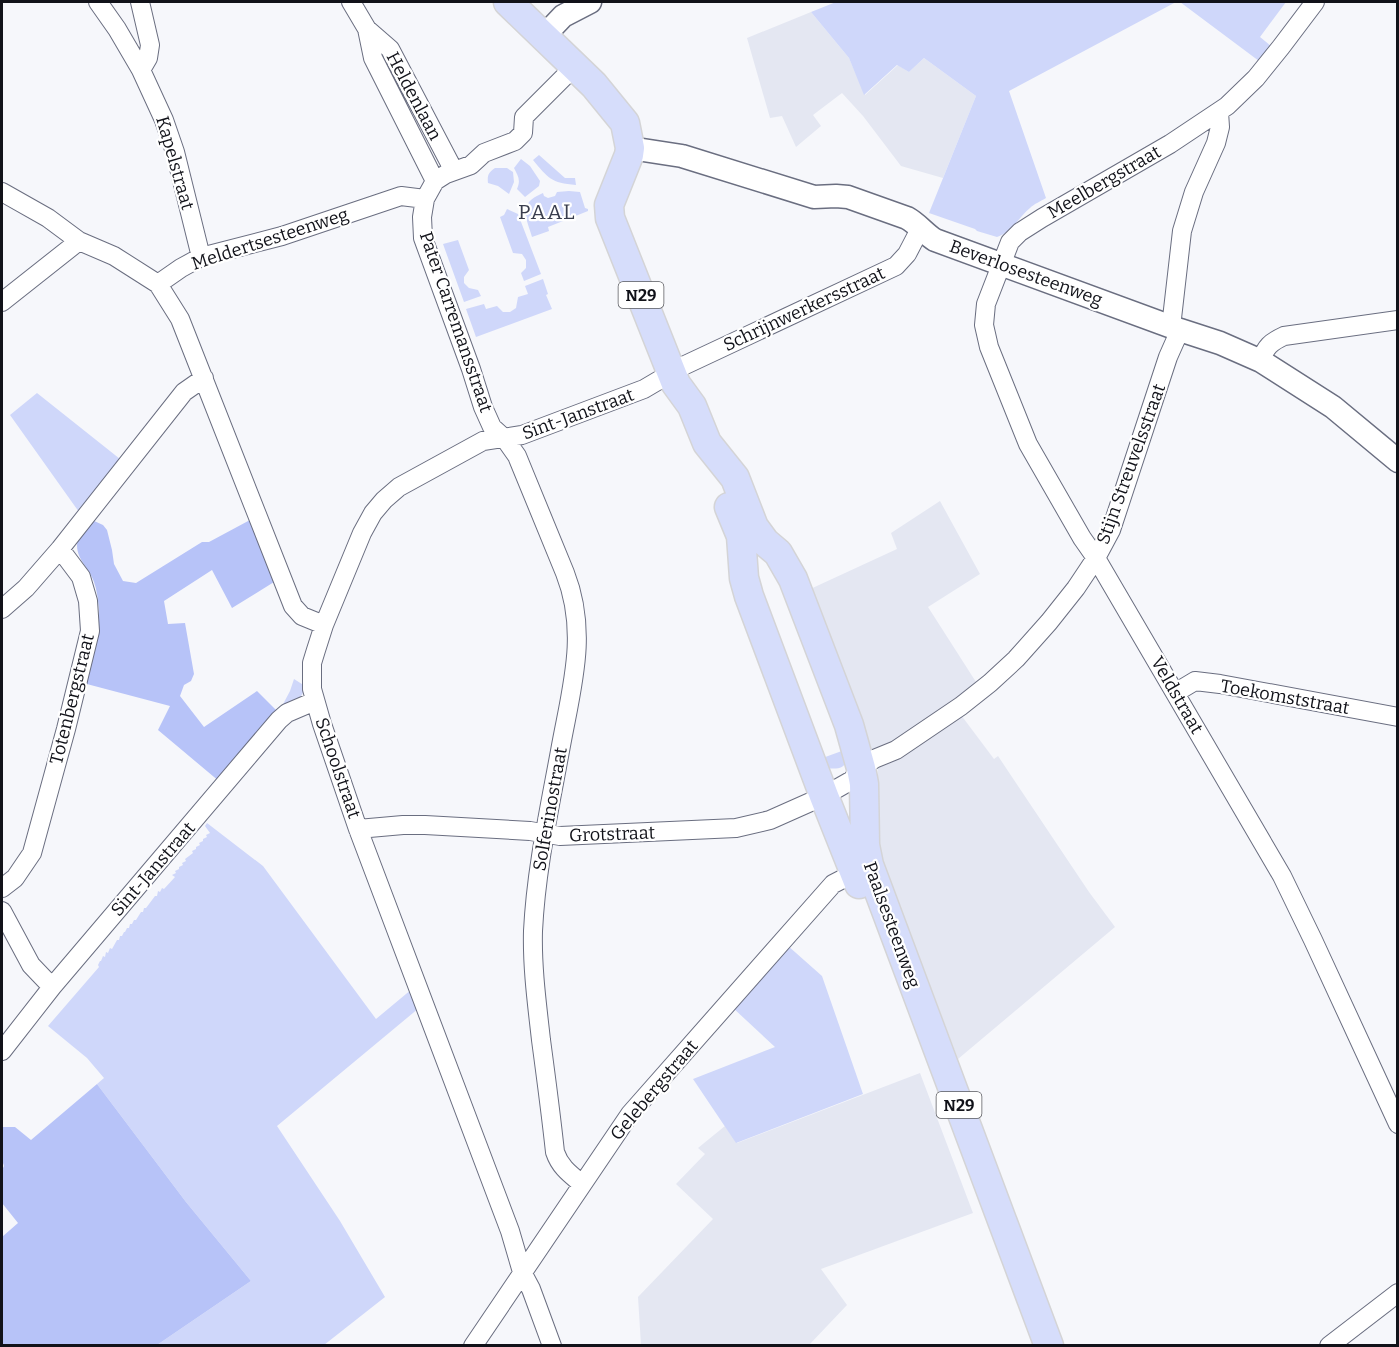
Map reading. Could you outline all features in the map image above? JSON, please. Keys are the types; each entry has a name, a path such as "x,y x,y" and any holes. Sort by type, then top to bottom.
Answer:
{"main road":[{"path":"508,2 594,85 625,123 630,147"},
{"name":"Paalsesteenweg","path":"630,147 629,155 609,204 610,218 673,378 692,405 707,443 735,478 754,527 778,554 793,579 849,725 864,784 865,844 862,869 1034,1346"},
{"name":"Paalsesteenweg","path":"673,378 677,411 688,437 695,451 719,481 741,536 744,578 749,596 824,796 862,869 1049,1346"}],"street":[{"name":"Kapelstraat","path":"98,2 141,70 164,120 175,152 201,257"},
{"path":"140,2 150,45 148,58 141,70"},
{"name":"Heldenlaan","path":"351,2 367,29 390,49 445,176"},
{"path":"544,36 563,16 590,2"},
{"name":"Meelbergstraat","path":"1002,264 1010,242 1020,232 1170,144 1219,112 1256,78 1315,2"},
{"path":"425,199 445,176 471,165 484,153 515,141 523,133 524,117 575,66"},
{"path":"1175,328 1182,231 1194,192 1216,142 1220,127 1219,112"},
{"name":"Beverlosesteenweg","path":"630,147 682,156 814,197 848,197 907,218 936,240 1220,343 1261,361 1333,407 1398,461"},
{"path":"2,192 48,218 79,241 114,256 158,284 180,319 293,606 302,616 324,625"},
{"name":"Meldertsesteenweg","path":"158,284 201,257 282,236 401,196 425,199"},
{"name":"Pater Carremansstraat","path":"425,199 422,217 423,238 483,407 492,426 505,439"},
{"name":"Schrijnwerkersstraat","path":"673,378 844,290 896,266 907,254 920,229"},
{"path":"2,302 79,241"},
{"name":"Veldstraat","path":"1002,264 986,304 984,326 989,347 1028,444 1282,876 1398,1124"},
{"path":"1261,361 1264,350 1269,344 1284,336 1398,320"},
{"name":"Stijn Streuvelsstraat","path":"824,796 852,780 861,768 874,759 896,750 961,706 990,683 1016,659 1076,588 1111,530 1168,357 1175,328"},
{"path":"2,609 26,588 60,549 184,392 204,378"},
{"name":"Sint-Janstraat","path":"324,625 362,533 373,513 399,487 483,441 522,435 673,378"},
{"name":"Solferinostraat","path":"505,439 517,456 572,590 577,623 576,659 544,834 533,932 537,1007 555,1152 558,1161 582,1184"},
{"name":"Totenbergstraat","path":"2,888 15,878 32,853 90,632 88,602 81,578 60,549"},
{"name":"Schoolstraat","path":"324,625 312,663 312,689 322,724 358,829 510,1231 522,1272 531,1289 552,1346"},
{"name":"Toekomststraat","path":"1175,693 1196,681 1398,717"},
{"name":"Sint-Janstraat","path":"2,1051 52,987 279,720 287,713 315,701"},
{"name":"Grotstraat","path":"358,829 403,825 530,831 560,836 736,828 770,820 824,796"},
{"name":"Gelebergstraat","path":"473,1346 630,1114 833,884 862,869"},
{"path":"2,911 31,965 52,987"},
{"path":"1329,1346 1398,1293"}],"shaded area":[{"path":"836,2 1176,2 1009,91 1046,198 997,237 929,213 976,96 924,58 909,72 897,65 864,95 849,58 811,12"},
{"path":"1180,2 1286,2 1260,37 1271,46 1259,61"},
{"path":"811,12 849,58 865,95 898,65 909,72 924,58 976,96 943,178 901,166 863,116 842,93 813,115 821,126 796,147 782,116 770,118 747,38"},
{"path":"539,155 565,178 575,178 576,185 555,181 547,175 533,160"},
{"path":"521,159 530,166 540,181 539,186 525,197 517,189 519,181 514,168"},
{"path":"495,168 507,168 513,172 514,182 509,194 498,186 488,183 489,174"},
{"path":"557,192 580,192 588,211 548,227 549,231 532,237 526,217 529,202 543,193 548,198 555,196"},
{"path":"507,209 518,214 541,274 524,281 521,273 526,268 526,260 522,254 513,253 500,217"},
{"path":"458,240 469,270 464,277 464,283 469,288 478,290 481,296 464,302 443,244"},
{"path":"543,279 552,309 476,337 466,309 484,304 486,309 497,306 503,312 510,312 516,308 518,297 528,294 525,286"},
{"path":"37,393 120,459 79,512 10,415"},
{"path":"940,501 980,574 928,607 976,682 898,740 873,750 868,748 806,591 897,549 891,533"},
{"path":"92,520 103,525 107,530 114,564 123,581 136,583 202,542 209,542 250,520 274,582 232,608 212,570 164,601 168,624 185,623 194,674 191,681 184,685 180,696 204,727 257,691 277,711 220,782 158,730 170,706 83,683 96,637 99,610 94,582 80,557 77,545 80,534"},
{"path":"294,679 305,686 304,691 297,700 281,708 290,691"},
{"path":"961,715 994,759 998,756 1115,927 958,1059 881,857 877,831 878,767 896,760"},
{"path":"850,748 847,762 842,767 827,768 817,760"},
{"path":"207,823 263,866 376,1019 412,989 419,1008 277,1126 340,1221 385,1297 324,1345 157,1345 251,1281 186,1202 97,1084 104,1078 87,1058 48,1026 99,967 106,952 112,949 130,924 157,896 158,891 164,889 175,877 172,875 183,865 185,859 207,837 206,835 210,833 205,826"},
{"path":"787,945 822,976 863,1094 736,1143 693,1079 775,1047 732,1007"},
{"path":"920,1073 973,1213 821,1269 847,1305 809,1345 641,1345 638,1297 713,1219 676,1184 705,1154 698,1148 725,1126 737,1143"},
{"path":"97,1084 186,1202 251,1281 157,1345 2,1345 2,1237 18,1223 2,1203 4,1166 2,1127 15,1127 31,1140"}],"district":[{"name":"PAAL","path":"547,212"}]}
